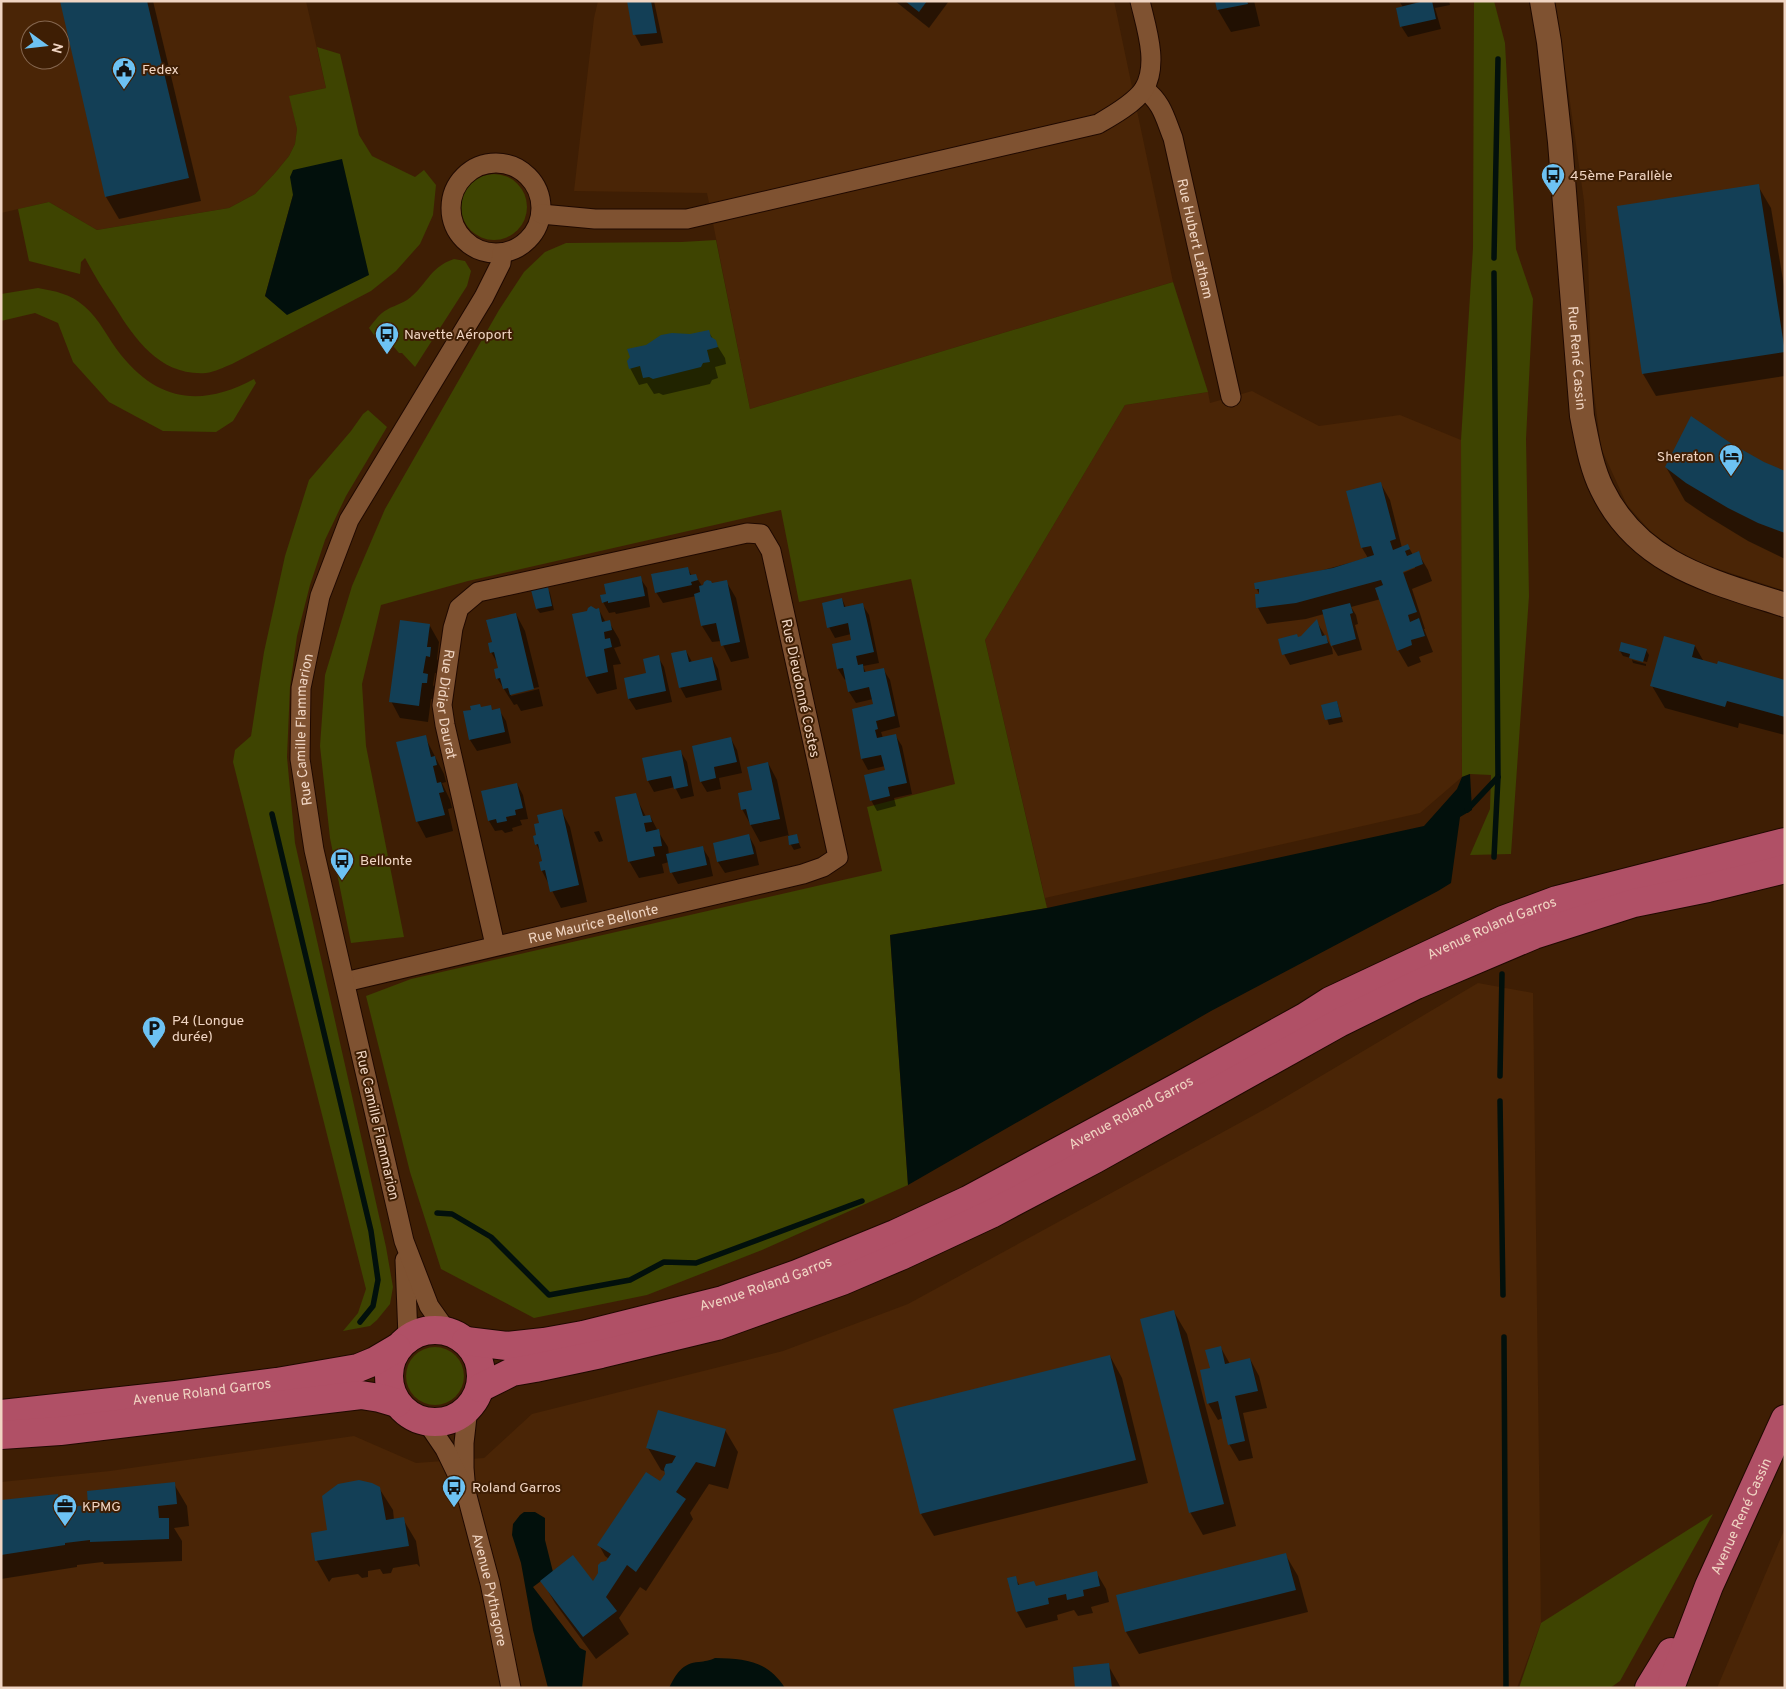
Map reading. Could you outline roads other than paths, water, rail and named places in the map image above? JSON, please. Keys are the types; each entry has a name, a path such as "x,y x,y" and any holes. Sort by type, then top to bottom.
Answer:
{"main road":[{"name":"Avenue Roland Garros","path":"456,1335 507,1346 544,1342 642,1322 723,1300 797,1274 894,1234 968,1200 1168,1093 1330,1001 1503,920 1557,900 1785,842"},
{"name":"Avenue Roland Garros","path":"474,1398 512,1372 601,1354 717,1326 805,1295 903,1255 991,1214 1086,1164 1339,1023 1416,985 1534,935 1634,903 1708,888 1785,869"},
{"path":"433,1329 456,1335 474,1351 480,1363 482,1375 474,1398 459,1415 449,1420 438,1422 415,1418 405,1412 397,1403 391,1390 388,1376 391,1361 403,1343 420,1331 433,1329"},
{"name":"Avenue Roland Garros","path":"1,1414 277,1382 358,1368 376,1362 403,1343"},
{"name":"Avenue Roland Garros","path":"1,1435 70,1430 362,1395 397,1403"},
{"name":"Avenue René Cassin","path":"1670,1688 1710,1586 1785,1419"},
{"name":"Avenue René Cassin","path":"1649,1688 1710,1586"}],"street":[{"path":"541,214 595,219 687,219 1098,124 1122,110 1144,89 1151,68 1150,42 1140,1"},
{"name":"Rue René Cassin","path":"1542,1 1549,42 1560,142 1582,416 1591,461 1601,489 1616,513 1634,536 1670,563 1701,578 1785,605"},
{"name":"Rue Hubert Latham","path":"1144,89 1155,97 1173,138 1231,397"},
{"path":"494,163 508,164 530,178 537,189 541,214 536,228 528,240 516,248 502,253 489,253 476,249 456,231 452,218 450,205 453,192 460,180 469,171 481,165 494,163"},
{"name":"Rue Camille Flammarion","path":"456,1335 429,1306 404,1241 314,850 300,759 301,688 320,596 348,520 484,297 501,263 502,253"},
{"name":"Rue Dieudonné Costes","path":"747,533 761,534 771,551 838,857"},
{"name":"Rue Didier Daurat","path":"496,945 442,705 453,628 459,608 478,592 747,533"},
{"name":"Rue Maurice Bellonte","path":"345,982 803,874 823,867 838,857"},
{"path":"1534,935 1542,924 1711,860"},
{"name":"Rue Camille Flammarion","path":"403,1343 404,1241"},
{"name":"Avenue Pythagore","path":"466,1492 464,1443 474,1398"},
{"name":"Avenue Pythagore","path":"426,1421 444,1449 466,1492 490,1583 511,1688"}],"waterway":[{"path":"1494,258 1498,59"},
{"path":"1494,273 1498,777 1494,857"},
{"path":"1467,810 1498,777"},
{"path":"272,814 371,1231 378,1280 373,1306 360,1322"},
{"path":"1500,1076 1502,974"},
{"path":"1500,1101 1503,1295"},
{"path":"437,1213 452,1214 491,1237 549,1295 630,1280 664,1262 696,1263 862,1201"},
{"path":"1504,1337 1506,1688"}],"place":[{"name":"Fedex","path":"124,90"},
{"name":"45ème Parallèle","path":"1553,196"},
{"name":"Navette Aéroport","path":"387,355"},
{"name":"Sheraton","path":"1731,477"},
{"name":"Bellonte","path":"342,881"},
{"name":"P4 (Longue durée)","path":"154,1049"},
{"name":"Roland Garros","path":"454,1508"},
{"name":"KPMG","path":"65,1527"}]}
